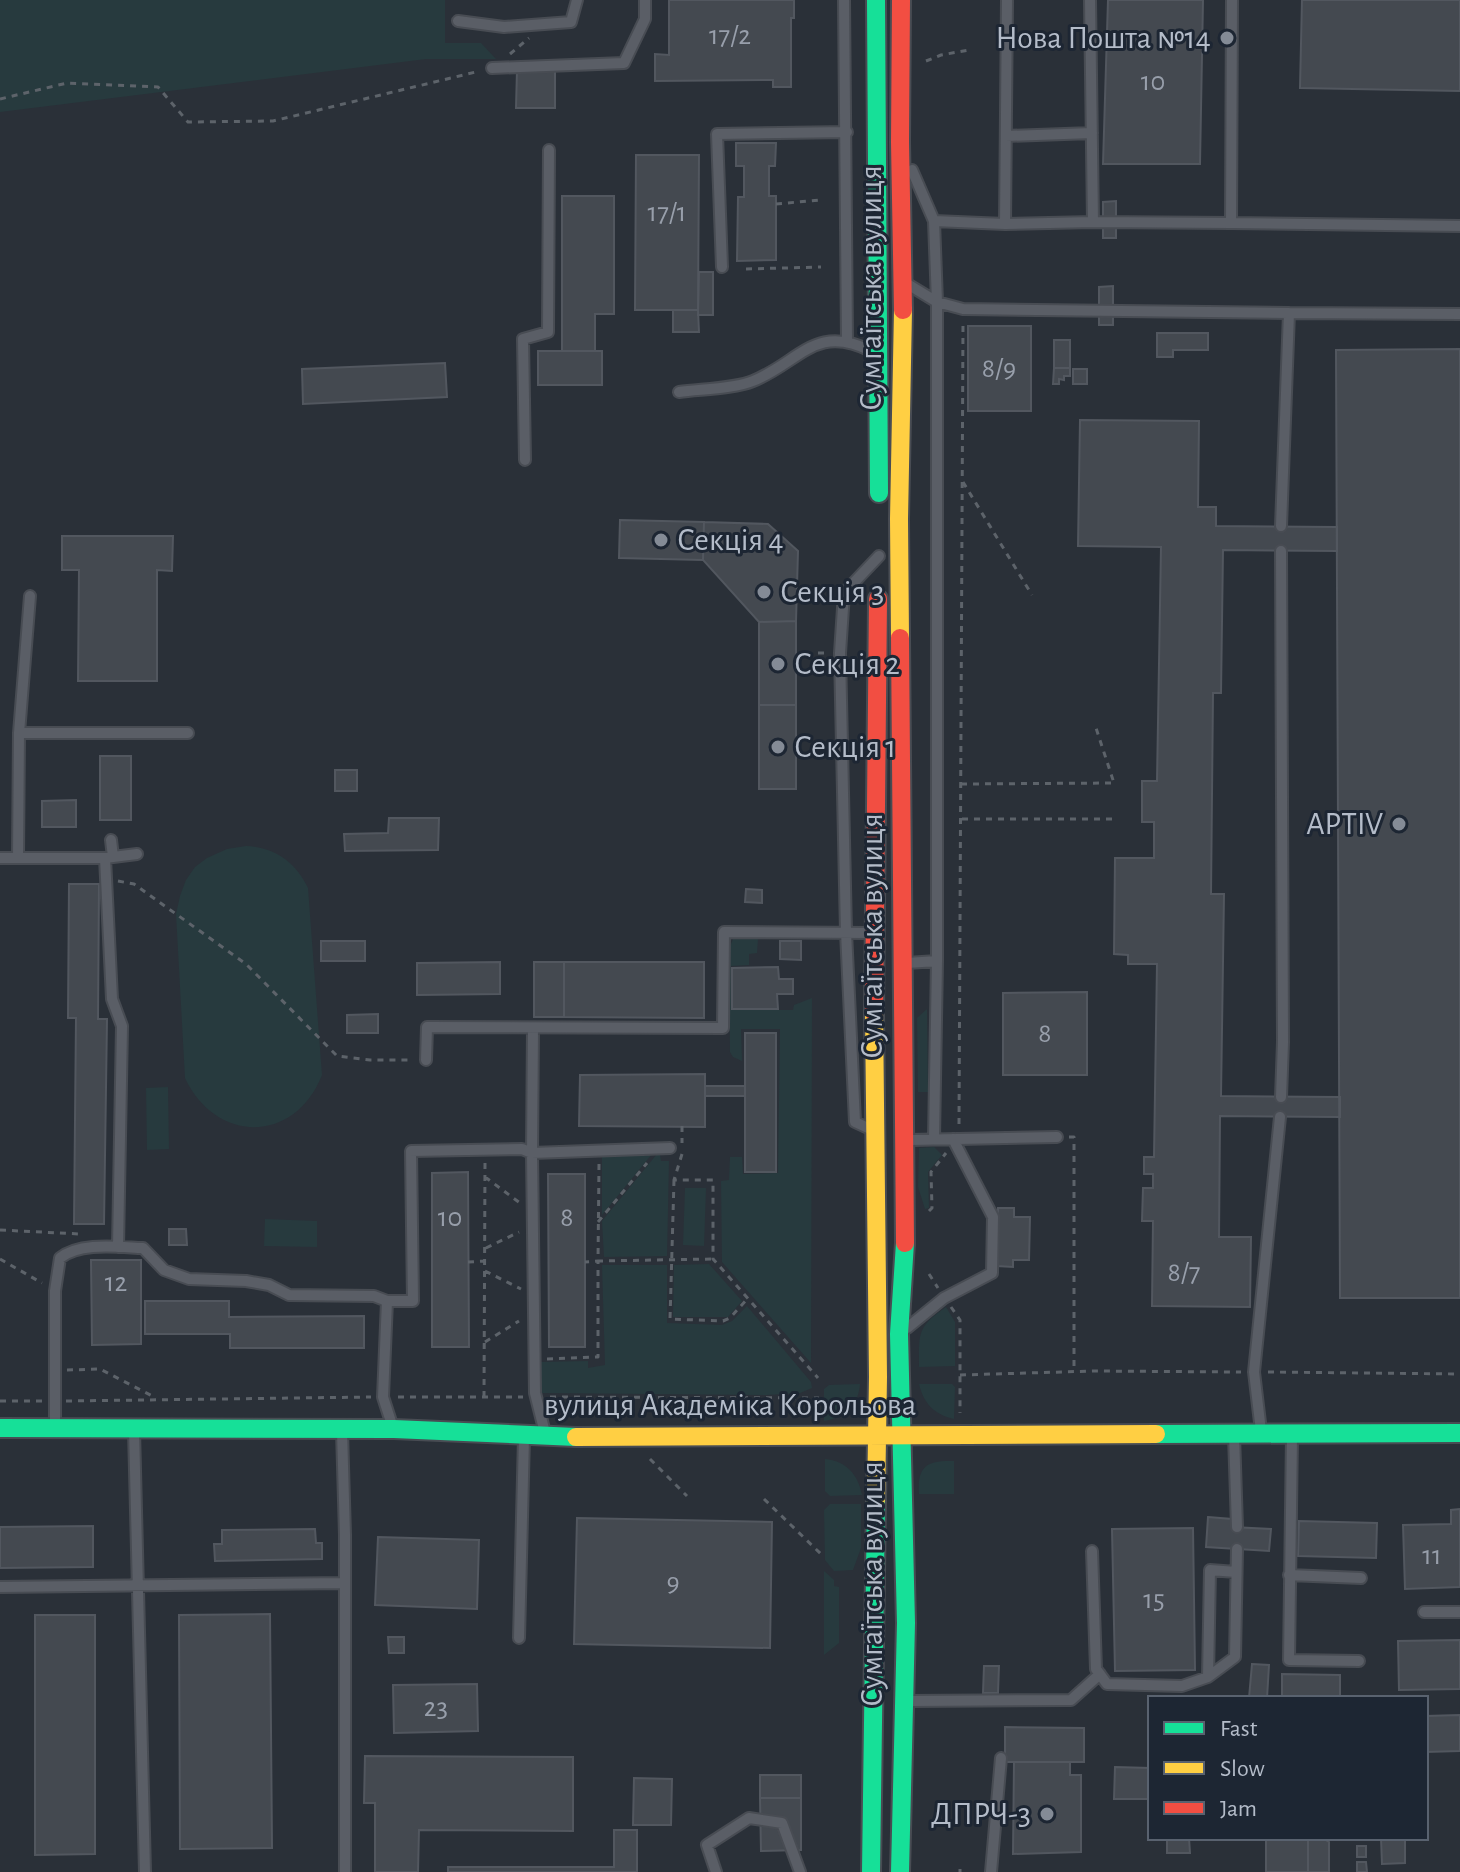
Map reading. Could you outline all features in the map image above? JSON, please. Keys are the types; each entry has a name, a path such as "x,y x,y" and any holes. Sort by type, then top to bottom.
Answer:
{"main road":[{"name":"Сумгаїтська вулиця","path":"876,0 879,518"},
{"name":"Сумгаїтська вулиця","path":"900,1872 906,1623 899,1334 905,1241 900,454 904,282 900,142 901,0"},
{"path":"878,454 900,454"},
{"name":"Сумгаїтська вулиця","path":"871,1872 878,1435 873,933 879,550"},
{"name":"вулиця Академіка Корольова","path":"0,1428 394,1429 546,1437 1460,1433"}],"lane":[{"path":"458,21 504,27 571,22 577,0"},
{"path":"492,68 624,63 645,19 645,0"},
{"path":"844,0 847,340"},
{"path":"1005,224 1007,0"},
{"path":"1090,0 1093,222"},
{"path":"1231,223 1232,0"},
{"path":"722,267 717,134 847,132"},
{"path":"1006,136 1092,133"},
{"path":"900,142 934,221 937,302 934,1139"},
{"path":"525,460 523,339 548,332 549,150"},
{"path":"934,221 1460,226"},
{"path":"904,282 937,302 963,309 1460,314"},
{"path":"1281,526 1289,313"},
{"path":"679,392 752,381 822,341 847,340 877,353"},
{"path":"874,1131 855,1122 846,932 840,653 844,593 879,550"},
{"path":"1281,551 1281,1097"},
{"path":"18,858 19,733 30,596"},
{"path":"19,733 188,733"},
{"path":"111,840 106,879 112,999 122,1026 118,1247"},
{"path":"0,858 137,854"},
{"path":"426,1060 427,1027 723,1028 724,932 873,933"},
{"path":"903,963 937,961"},
{"path":"533,1028 535,1359 537,1397 546,1437"},
{"path":"1262,1433 1254,1372 1280,1117"},
{"path":"904,1140 1057,1137"},
{"path":"899,1334 944,1298 992,1273 993,1217 953,1139"},
{"path":"55,1429 55,1291 60,1258 76,1249 143,1248 164,1270 189,1279 246,1281 269,1285 289,1295 374,1296 387,1301 413,1301 411,1151 522,1149 532,1153 665,1148"},
{"path":"387,1301 383,1397 394,1429"},
{"path":"134,1428 145,1872"},
{"path":"342,1429 345,1872"},
{"path":"1234,1433 1237,1527"},
{"path":"1292,1433 1289,1660 1359,1661"},
{"path":"519,1638 524,1435"},
{"path":"1092,1551 1096,1669 1107,1684 1182,1686 1208,1677 1235,1657 1237,1549"},
{"path":"1208,1677 1210,1570 1236,1572"},
{"path":"1289,1575 1361,1578"},
{"path":"0,1587 345,1583"},
{"path":"1424,1612 1460,1612"},
{"path":"903,1701 1071,1700 1100,1674"},
{"path":"991,1872 1001,1758"},
{"path":"716,1872 707,1845 749,1818 782,1823 800,1872"}],"path":[{"path":"0,99 67,83 158,87 188,122 273,121 492,68 546,24"},
{"path":"923,63 941,55 969,50"},
{"path":"776,204 820,200"},
{"path":"746,269 821,267"},
{"path":"928,1212 932,1208 931,1172 960,1123 963,309"},
{"path":"962,480 1032,595"},
{"path":"961,784 1114,783 1096,728"},
{"path":"961,819 1114,819"},
{"path":"106,879 134,884 246,964 337,1056 370,1060 426,1060"},
{"path":"682,1126 683,1156 674,1180 670,1319 723,1321 730,1318 748,1298"},
{"path":"1057,1137 1074,1137 1074,1372"},
{"path":"598,1222 665,1148"},
{"path":"484,1397 485,1150"},
{"path":"535,1359 598,1357 599,1150"},
{"path":"485,1177 533,1212"},
{"path":"674,1180 713,1180 713,1259 818,1378"},
{"path":"485,1249 533,1225"},
{"path":"0,1230 91,1234 91,1249"},
{"path":"0,1259 55,1291"},
{"path":"585,1262 713,1259"},
{"path":"468,1262 485,1261"},
{"path":"928,1262 929,1274 960,1320 960,1421"},
{"path":"485,1271 534,1296"},
{"path":"485,1342 534,1312"},
{"path":"55,1370 100,1369 160,1400"},
{"path":"960,1375 1074,1372 1460,1374"},
{"path":"0,1401 383,1397 819,1398"},
{"path":"627,1436 687,1496"},
{"path":"764,1499 823,1556"}],"green space":[{"path":"0,0 445,0 445,43 481,43 496,59 426,59 0,112"},
{"path":"246,846 266,849 283,858 297,871 308,888 322,1075 310,1098 294,1114 275,1124 255,1127 235,1124 216,1115 199,1100 185,1078 176,914 186,880 195,867 227,849"},
{"path":"733,939 758,939 757,953 749,954 749,965 731,966 732,1010 793,1010 794,1005 812,998 811,1363 722,1262 721,1181 729,1180 730,1157 742,1157 743,1174 778,1173 780,1029 741,1029 742,1061 730,1052 729,949"},
{"path":"927,1009 928,1092 918,1092 917,1018"},
{"path":"168,1087 169,1149 147,1150 146,1088"},
{"path":"934,1147 942,1155 928,1172 929,1208 925,1209 918,1187 919,1148"},
{"path":"652,1154 602,1215 602,1156"},
{"path":"657,1154 661,1161 669,1161 667,1256 604,1257 602,1221"},
{"path":"685,1188 706,1188 704,1246 683,1245"},
{"path":"265,1219 317,1221 317,1247 264,1246"},
{"path":"709,1264 742,1301 728,1317 673,1317 674,1265"},
{"path":"602,1265 667,1265 667,1323 722,1325 732,1321 747,1306 811,1382 812,1388 800,1393 766,1395 542,1393 539,1362 588,1361 588,1368 605,1365"},
{"path":"946,1307 955,1322 955,1366 919,1367 922,1332 930,1320"},
{"path":"860,1384 857,1398 850,1409 839,1417 824,1421 824,1389 829,1385"},
{"path":"919,1384 952,1384 955,1387 954,1419 931,1407"},
{"path":"825,1459 850,1470 862,1495 830,1496 825,1491"},
{"path":"954,1461 954,1494 919,1494 920,1477 926,1467 937,1462"},
{"path":"830,1504 861,1504 861,1548 853,1570 834,1571 825,1560 824,1510"},
{"path":"824,1571 834,1580 834,1586 839,1587 839,1643 824,1655"}],"building":[{"path":"669,0 794,0 791,87 773,87 773,80 655,81 655,54 669,55"},
{"path":"1108,0 1203,0 1200,164 1103,164"},
{"path":"1302,0 1460,0 1460,91 1300,88"},
{"path":"517,70 555,70 555,108 516,108"},
{"path":"736,143 776,143 775,166 769,166 769,196 776,196 776,260 737,261 738,197 744,197 744,166 736,166"},
{"path":"636,155 699,155 698,310 635,310"},
{"path":"562,196 614,196 614,314 595,314 595,351 562,351"},
{"path":"1116,201 1116,238 1103,238 1103,202"},
{"path":"699,272 713,272 713,315 698,315"},
{"path":"1113,286 1113,325 1099,325 1099,287"},
{"path":"673,310 698,310 699,332 673,332"},
{"path":"968,326 1031,326 1031,411 968,411"},
{"path":"1157,333 1208,333 1208,350 1173,350 1173,357 1157,357"},
{"path":"1054,340 1070,340 1070,368 1054,368"},
{"name":"APTIV","path":"1460,349 1460,1298 1340,1298 1336,350"},
{"path":"538,351 602,351 602,385 538,385"},
{"path":"445,363 447,397 303,404 302,369"},
{"path":"1054,368 1070,368 1070,376 1059,379 1059,384 1053,384"},
{"path":"1073,369 1087,369 1087,384 1073,384"},
{"path":"1080,420 1199,421 1198,507 1216,507 1216,526 1337,527 1337,551 1223,550 1221,693 1213,693 1211,894 1224,894 1221,1096 1340,1097 1340,1117 1220,1116 1219,1237 1251,1237 1250,1307 1152,1306 1153,1221 1142,1221 1143,1188 1153,1188 1153,1174 1144,1174 1144,1157 1154,1157 1157,964 1128,964 1128,955 1114,954 1115,858 1154,858 1154,822 1142,822 1142,781 1157,781 1161,547 1078,546"},
{"name":"Секція 4","path":"620,520 704,522 703,560 619,558"},
{"name":"Секція 3","path":"704,522 768,524 798,551 796,621 759,622 703,560"},
{"path":"62,536 173,536 172,571 157,570 157,681 78,681 79,570 62,570"},
{"name":"Секція 2","path":"796,621 796,705 759,705 759,622"},
{"name":"Секція 1","path":"759,705 796,705 796,789 759,789"},
{"path":"100,756 131,756 131,820 100,820"},
{"path":"335,770 357,770 357,791 335,791"},
{"path":"76,800 76,827 42,827 42,801"},
{"path":"389,818 439,818 438,850 345,851 344,834 388,833"},
{"path":"69,884 99,884 98,1019 107,1019 104,1224 74,1224 76,1018 68,1018"},
{"path":"746,889 762,890 762,903 745,902"},
{"path":"321,941 365,941 365,961 321,961"},
{"path":"780,941 801,941 801,960 780,959"},
{"path":"500,962 500,994 417,995 417,963"},
{"path":"534,962 564,962 564,1017 534,1017"},
{"path":"564,962 704,962 704,1018 564,1017"},
{"path":"778,967 779,979 793,979 793,994 777,994 778,1009 732,1009 732,968"},
{"path":"1087,992 1087,1075 1003,1075 1003,993"},
{"path":"378,1014 378,1033 347,1033 347,1015"},
{"path":"745,1033 776,1033 776,1172 745,1172"},
{"path":"705,1074 705,1127 579,1126 580,1075"},
{"path":"705,1086 745,1086 745,1096 705,1096"},
{"path":"468,1172 469,1347 432,1347 432,1173"},
{"path":"548,1174 585,1174 585,1347 549,1347"},
{"path":"998,1208 1014,1208 1014,1217 1030,1217 1029,1260 1013,1260 1013,1267 997,1266"},
{"path":"169,1229 186,1229 187,1245 169,1245"},
{"path":"91,1260 141,1260 141,1344 92,1345"},
{"path":"145,1301 229,1301 229,1317 364,1316 364,1348 230,1348 230,1334 145,1334"},
{"path":"1460,1509 1460,1587 1405,1589 1403,1525 1451,1524 1451,1510"},
{"path":"1208,1517 1232,1519 1232,1527 1271,1529 1269,1551 1206,1547"},
{"path":"577,1518 772,1522 770,1648 574,1644"},
{"path":"1299,1521 1377,1523 1376,1558 1298,1556"},
{"path":"93,1526 93,1567 0,1568 0,1527"},
{"path":"1193,1528 1195,1670 1115,1671 1112,1529"},
{"path":"315,1529 316,1543 322,1543 322,1559 215,1561 214,1544 222,1544 222,1530"},
{"path":"378,1537 479,1540 477,1609 375,1605"},
{"path":"270,1614 272,1848 180,1849 179,1615"},
{"path":"35,1615 95,1615 95,1854 35,1855"},
{"path":"388,1637 404,1637 404,1653 389,1653"},
{"path":"1460,1640 1460,1689 1399,1690 1398,1641"},
{"path":"1252,1664 1269,1665 1267,1696 1249,1696"},
{"path":"984,1666 999,1666 998,1693 983,1693"},
{"path":"1282,1674 1340,1675 1340,1696 1282,1696"},
{"path":"477,1684 478,1731 394,1733 393,1685"},
{"path":"1460,1715 1460,1751 1428,1752 1428,1716"},
{"path":"1005,1727 1084,1728 1084,1762 1005,1762"},
{"path":"365,1756 573,1757 573,1831 419,1830 418,1872 375,1872 375,1803 364,1803"},
{"name":"ДПРЧ-3","path":"1014,1762 1070,1762 1070,1775 1081,1775 1081,1852 1013,1854"},
{"path":"1115,1767 1148,1768 1148,1799 1114,1799"},
{"path":"760,1775 801,1775 801,1798 760,1798"},
{"path":"634,1778 672,1779 671,1825 633,1825"},
{"path":"760,1798 801,1798 801,1850 761,1851"},
{"path":"614,1830 637,1830 637,1872 448,1872 448,1867 614,1867"},
{"path":"1167,1840 1189,1840 1190,1853 1167,1853"},
{"path":"1266,1840 1308,1840 1308,1872 1266,1872"},
{"path":"1308,1840 1329,1842 1329,1872 1308,1872"},
{"path":"1381,1840 1405,1840 1405,1863 1382,1864"},
{"path":"1357,1846 1366,1846 1366,1857 1357,1857"},
{"path":"1357,1862 1366,1862 1367,1872 1357,1872"}],"traffic: fast":[{"path":"876,0 879,493"},
{"path":"900,1872 906,1623 899,1334 905,1243"},
{"path":"0,1428 394,1429 576,1437"},
{"path":"1156,1434 1460,1433"},
{"path":"871,1872 876,1500"}],"traffic: slow":[{"path":"900,638 903,310"},
{"path":"874,1012 878,1377 876,1500"},
{"path":"576,1437 1156,1434"}],"traffic: jam":[{"path":"901,0 903,310"},
{"path":"874,1012 878,599"},
{"path":"900,638 905,1243"}],"place":[{"name":"Нова Пошта №14","path":"1227,38"},
{"name":"Секція 4","path":"661,540"},
{"name":"Секція 3","path":"764,592"},
{"name":"Секція 2","path":"778,664"},
{"name":"Секція 1","path":"778,747"},
{"name":"APTIV","path":"1399,824"},
{"name":"ДПРЧ-3","path":"1047,1814"}]}
